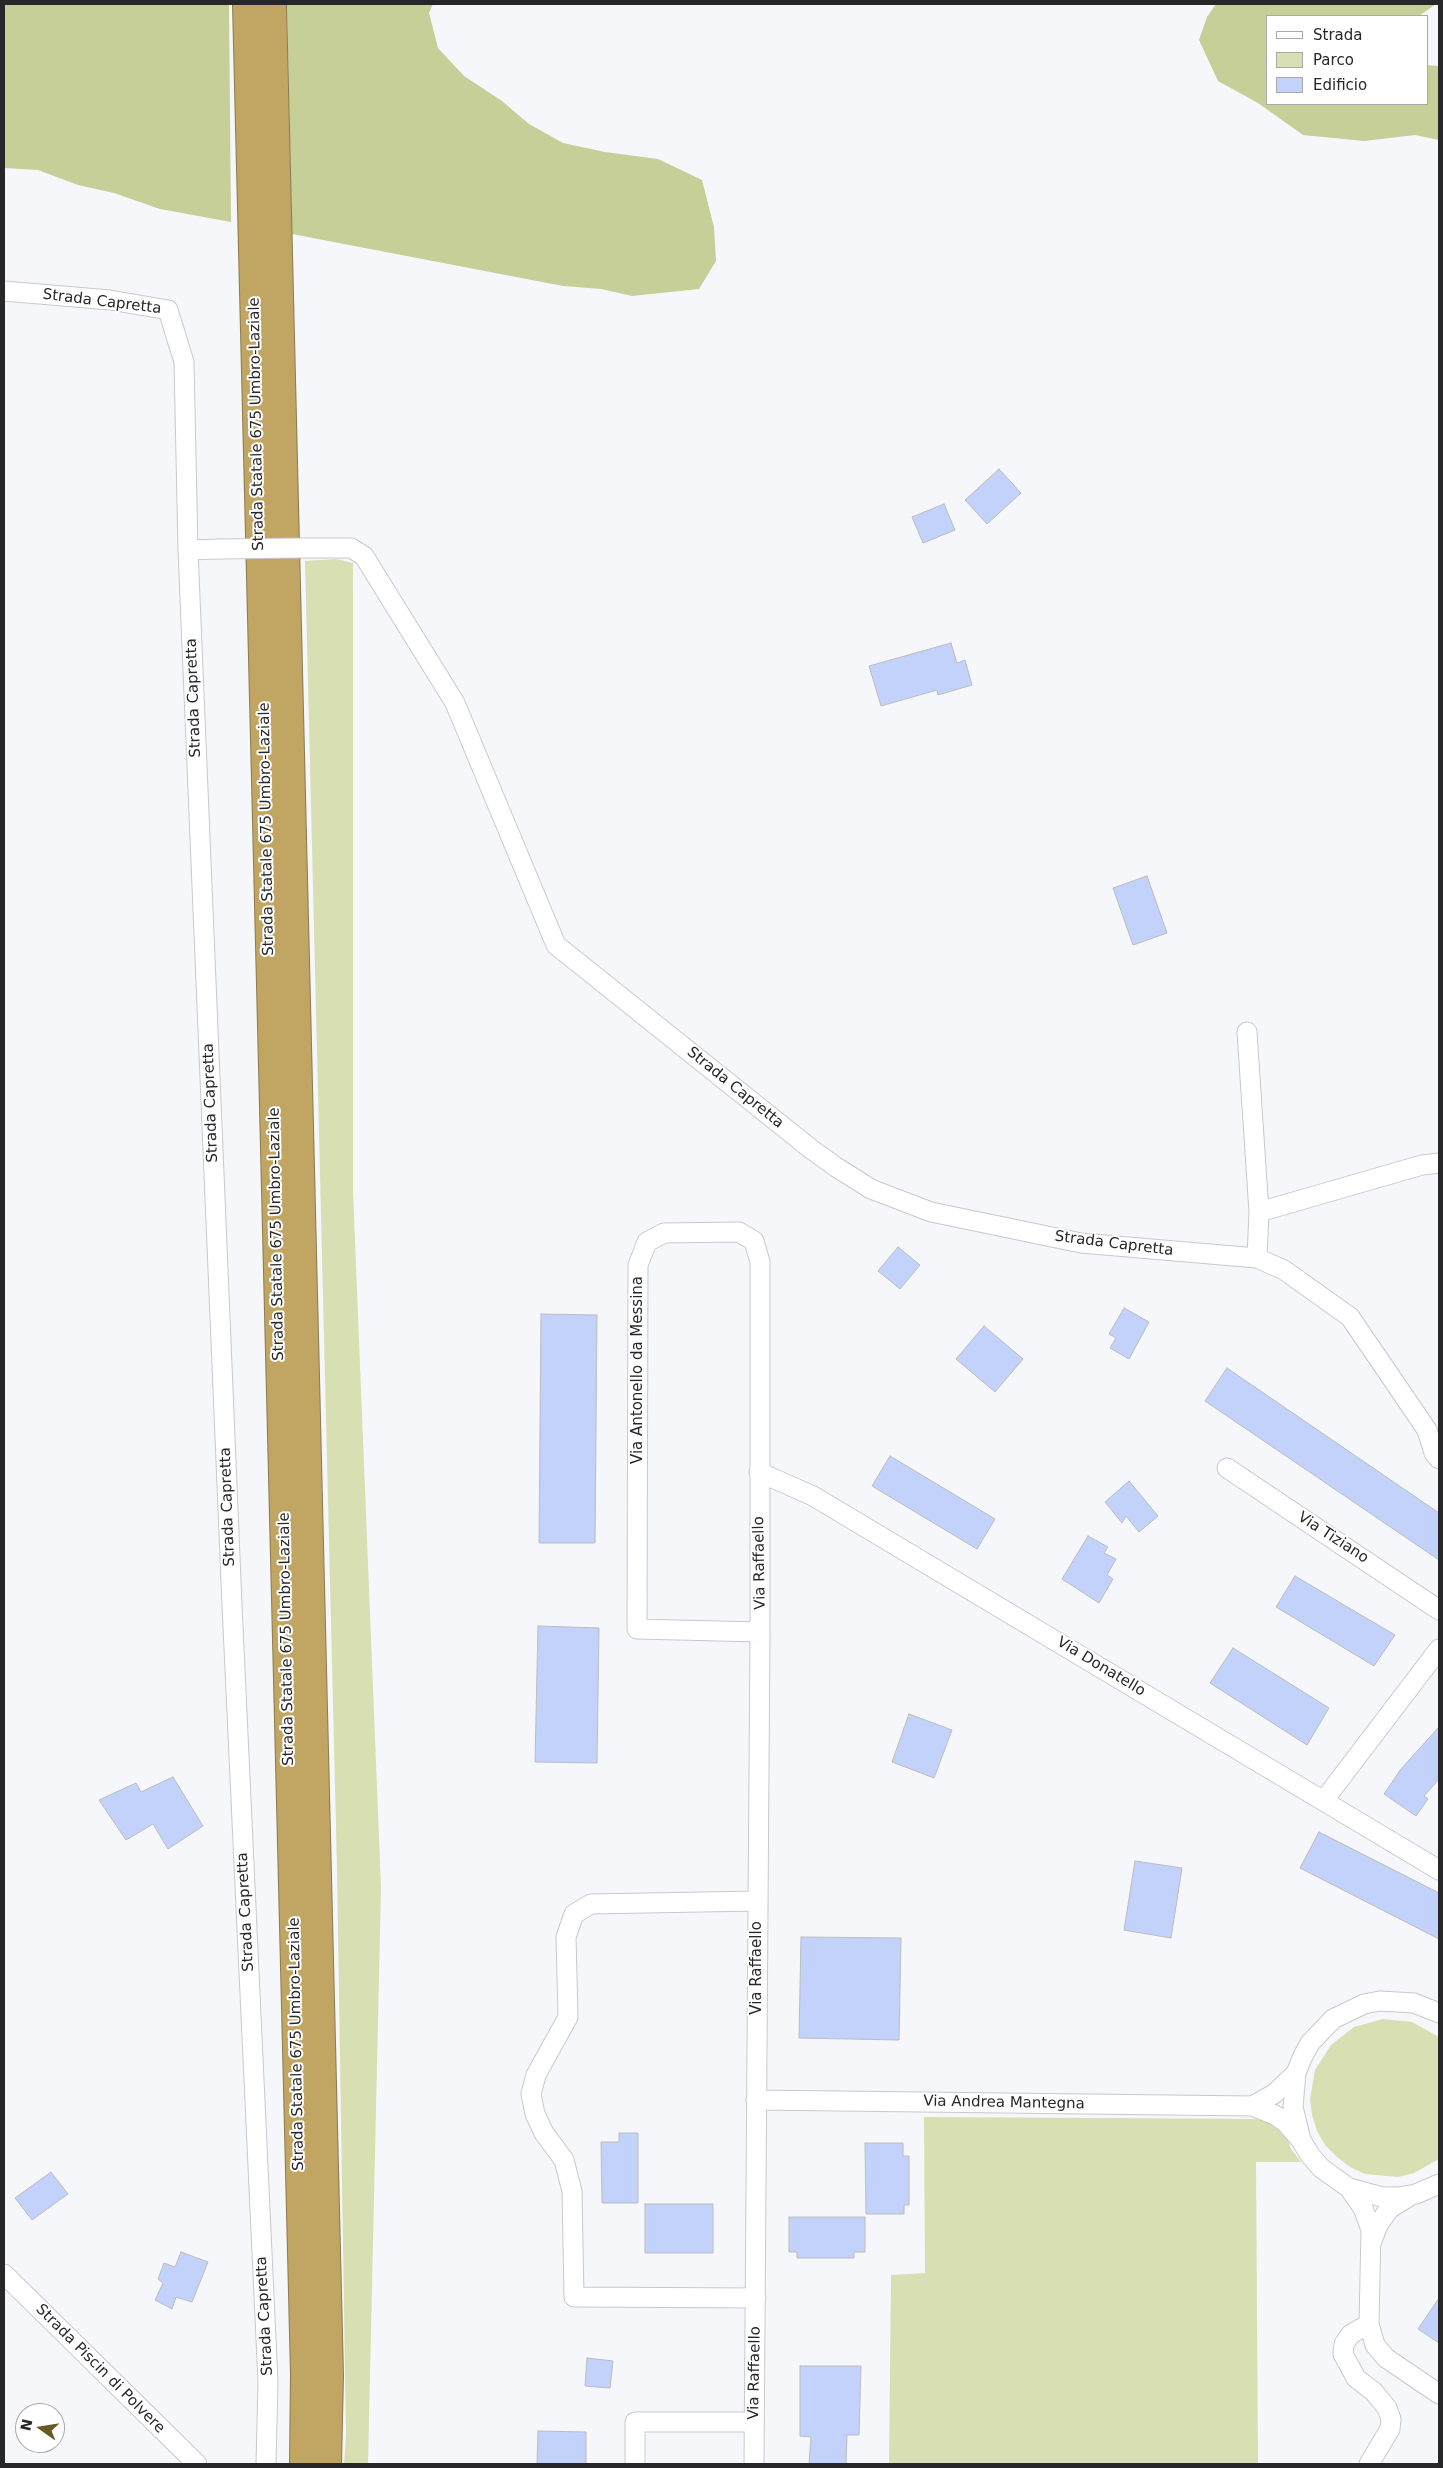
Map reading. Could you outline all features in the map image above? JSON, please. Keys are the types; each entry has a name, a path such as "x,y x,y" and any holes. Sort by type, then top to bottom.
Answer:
{"highway":[{"name":"Strada Statale 675 Umbro-Laziale","path":"246,4 304,2324 304,2464"},
{"name":"Strada Statale 675 Umbro-Laziale","path":"272,4 328,2355 327,2464"}],"street":[{"name":"Strada Capretta","path":"4,291 110,300 168,310 184,362 188,550 232,1605 268,2382 266,2464"},
{"name":"Strada Capretta","path":"188,550 351,548 364,556 455,703 556,945 836,1168 872,1190 931,1212 1080,1243 1256,1258 1284,1270 1350,1317 1427,1430 1434,1453 1439,1459"},
{"path":"1246,1032 1259,1212 1256,1258"},
{"path":"1259,1212 1422,1165 1439,1163"},
{"name":"Via Antonello da Messina","path":"759,1472 760,1262 754,1241 739,1232 664,1233 647,1242 638,1265 637,1629 760,1632"},
{"name":"Via Tiziano","path":"1227,1468 1439,1610"},
{"name":"Via Raffaello","path":"754,2464 760,1632 759,1472"},
{"name":"Via Donatello","path":"759,1472 821,1501 1439,1870"},
{"path":"1324,1800 1439,1649"},
{"path":"756,2298 574,2297 572,2191 564,2160 544,2132 535,2114 531,2094 542,2061 568,2017 566,1937 574,1914 591,1904 757,1901"},
{"path":"1439,2013 1414,2003 1397,2000 1364,2004 1333,2019 1310,2043 1296,2073 1293,2107 1302,2140 1321,2168 1349,2188 1366,2213 1372,2241 1370,2324 1375,2345 1386,2358 1439,2394"},
{"path":"1414,2003 1439,2000"},
{"name":"Via Andrea Mantegna","path":"1252,2106 1274,2094 1296,2073"},
{"name":"Via Andrea Mantegna","path":"756,2100 1252,2106 1269,2112 1285,2122 1302,2140"},
{"path":"1372,2241 1378,2225 1389,2209 1406,2197 1439,2184"},
{"path":"1349,2188 1382,2197 1416,2194"},
{"name":"Strada Piscin di Polvere","path":"4,2274 196,2464"},
{"path":"1369,2464 1390,2429 1390,2418 1387,2408 1374,2392 1356,2378 1343,2354 1344,2344 1351,2334 1370,2324"},
{"path":"635,2464 635,2422 754,2422"}],"green space":[{"path":"4,4 229,4 231,222 160,209 114,193 78,185 38,170 4,168"},
{"path":"287,4 433,4 429,13 438,48 464,76 502,101 529,124 563,143 605,152 658,159 702,180 714,227 716,261 699,289 632,296 601,289 563,286 292,234"},
{"path":"1216,4 1436,4 1420,15 1266,15 1266,105 1428,105 1428,65 1439,66 1439,140 1415,135 1364,141 1303,135 1258,103 1218,81 1199,40 1207,17"},
{"path":"336,559 353,563 353,1191 381,1887 368,2464 344,2464 346,2435 337,1868 305,561"},
{"path":"1383,2019 1412,2022 1439,2037 1439,2159 1414,2173 1398,2177 1365,2174 1350,2167 1337,2157 1325,2145 1317,2131 1310,2099 1315,2070 1331,2045 1354,2027"},
{"path":"924,2117 1252,2119 1267,2120 1277,2125 1286,2134 1291,2149 1301,2162 1256,2162 1258,2464 889,2464 891,2275 925,2273"}],"building":[{"path":"999,469 1021,493 987,524 965,500"},
{"path":"944,504 955,530 923,543 912,517"},
{"path":"951,643 957,663 965,660 972,685 938,695 937,690 881,706 869,666"},
{"path":"1147,876 1167,933 1133,945 1113,888"},
{"path":"898,1247 920,1265 900,1289 878,1271"},
{"path":"1124,1308 1149,1322 1129,1359 1110,1348 1116,1338 1109,1334"},
{"path":"541,1314 597,1315 595,1543 539,1543"},
{"path":"984,1326 1023,1359 995,1392 956,1359"},
{"path":"1227,1368 1439,1513 1439,1560 1205,1401"},
{"path":"890,1456 995,1519 977,1549 872,1486"},
{"path":"1129,1481 1158,1516 1139,1532 1126,1516 1122,1523 1105,1502"},
{"path":"1088,1536 1108,1547 1104,1553 1116,1559 1107,1575 1113,1579 1099,1603 1062,1579"},
{"path":"1295,1576 1395,1635 1374,1666 1276,1607"},
{"path":"538,1626 599,1628 597,1763 535,1762"},
{"path":"1233,1648 1329,1708 1307,1745 1210,1683"},
{"path":"909,1714 952,1730 934,1778 892,1762"},
{"path":"1439,1727 1439,1779 1424,1796 1428,1799 1416,1816 1384,1794 1401,1769"},
{"path":"173,1777 203,1826 168,1849 153,1824 126,1840 99,1800 136,1783 141,1792"},
{"path":"1319,1832 1439,1893 1439,1939 1300,1868"},
{"path":"1135,1861 1182,1868 1171,1938 1124,1930"},
{"path":"801,1937 901,1938 899,2040 799,2038"},
{"path":"619,2133 638,2133 638,2203 602,2203 601,2142 619,2142"},
{"path":"865,2143 903,2143 903,2156 909,2156 909,2205 904,2205 904,2214 866,2214"},
{"path":"51,2172 68,2194 32,2220 15,2198"},
{"path":"645,2204 713,2204 713,2253 645,2253"},
{"path":"789,2217 865,2217 865,2252 854,2252 854,2258 797,2258 797,2252 789,2252"},
{"path":"181,2252 208,2262 192,2302 176,2297 172,2309 155,2300 163,2283 158,2279 164,2263 175,2267"},
{"path":"1439,2298 1439,2343 1418,2329"},
{"path":"587,2358 613,2361 610,2388 585,2386"},
{"path":"800,2366 861,2366 859,2435 847,2435 846,2464 809,2464 811,2437 800,2436"},
{"path":"538,2431 586,2432 586,2464 537,2464"}]}
